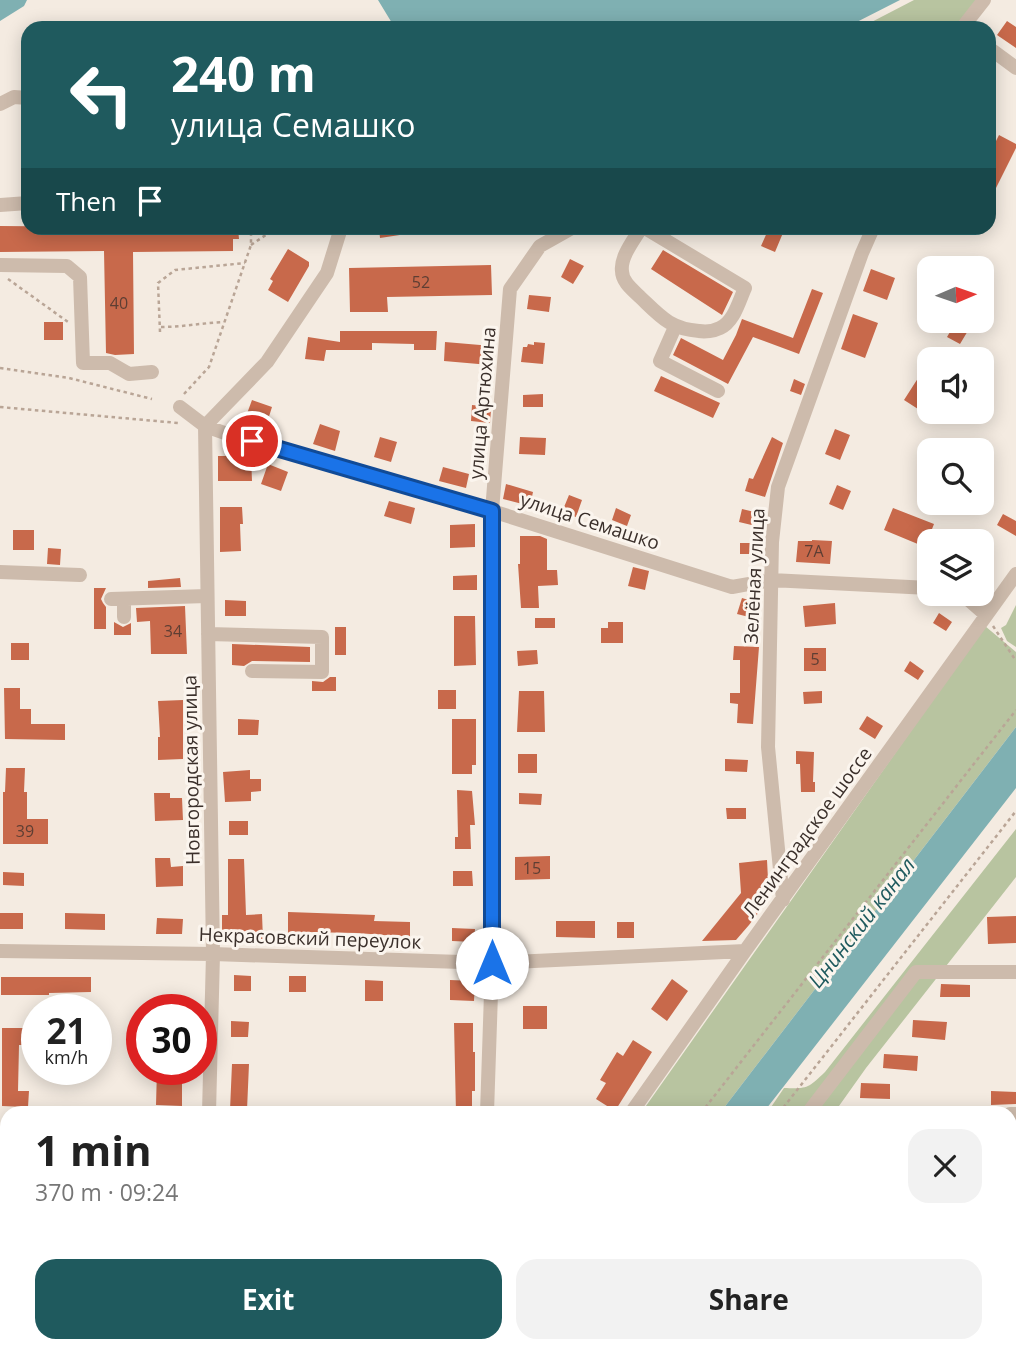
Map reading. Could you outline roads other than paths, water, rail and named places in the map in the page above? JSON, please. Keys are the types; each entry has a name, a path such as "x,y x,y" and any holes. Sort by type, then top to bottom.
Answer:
{"street":[{"path":"968,21 985,0"},
{"path":"996,53 1016,68"},
{"path":"0,104 14,97 21,98"},
{"path":"0,205 21,204"},
{"path":"205,426 267,362 327,273 339,235"},
{"name":"улица Артюхина","path":"488,1106 492,963 492,511 510,289 540,246 560,235"},
{"path":"638,235 622,265 621,274 629,286 675,327 704,332 721,328 731,319 745,288 655,235"},
{"name":"Зелёная улица","path":"783,900 768,747 772,542 778,487 870,235"},
{"path":"0,265 67,266 80,278 83,363 110,363 129,374 152,372"},
{"path":"675,327 660,361 718,391"},
{"name":"улица Семашко","path":"180,403 205,426 233,436 492,511 732,587 771,580 917,587"},
{"name":"Новгородская улица","path":"205,426 213,954 209,1106"},
{"path":"0,572 80,575"},
{"name":"Ленинградское шоссе","path":"636,1106 1016,574"},
{"path":"124,617 117,599 207,596"},
{"path":"976,606 986,615"},
{"path":"208,634 322,637 322,672 252,671"},
{"name":"Некрасовский переулок","path":"0,951 213,954 492,963 745,951"},
{"path":"813,1106 916,972 1016,972"}],"water":[{"path":"0,0 27,0 24,6 0,21"},
{"path":"378,0 900,0 859,21 391,21"},
{"path":"1016,727 1016,788 768,1106 725,1106"}],"water label":[{"name":"Цнинский канал","path":"862,923"}]}
